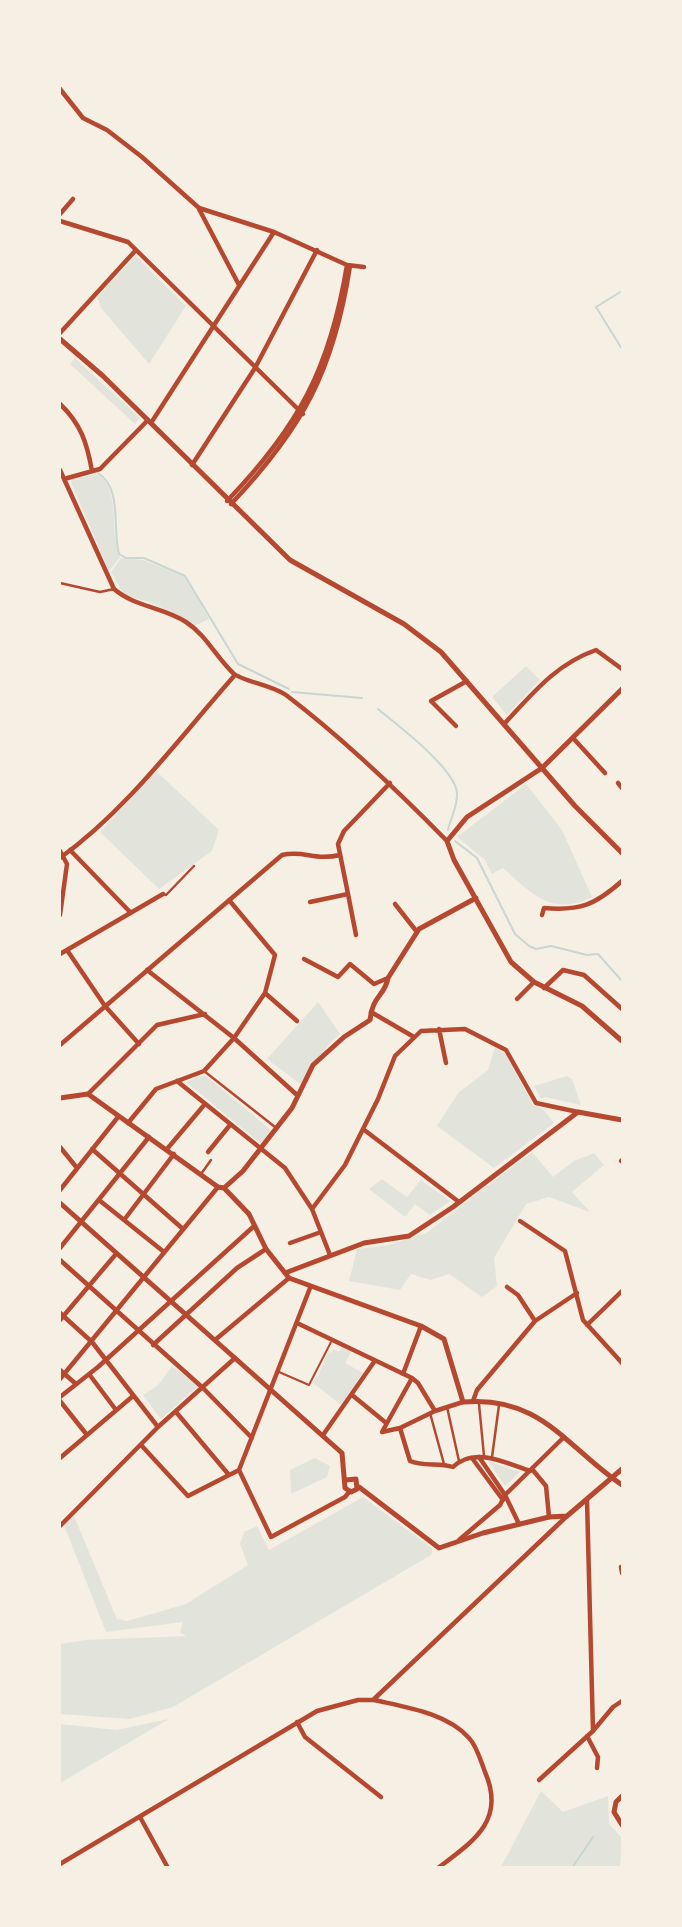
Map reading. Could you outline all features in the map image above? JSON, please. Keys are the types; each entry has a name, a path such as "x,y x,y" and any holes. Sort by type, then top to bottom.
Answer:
{"street":[{"path":"60,89 83,117 107,130 142,157 199,208 239,286"},
{"path":"60,214 73,199"},
{"path":"199,208 274,232 349,265 364,267"},
{"path":"60,221 128,242 302,413"},
{"path":"64,479 103,465 150,422 274,232"},
{"path":"136,250 60,336 290,560 404,624 441,652 542,768 622,853"},
{"path":"192,465 255,368 317,250"},
{"path":"229,503 302,413 339,316 349,265"},
{"path":"60,404 77,422 85,436 92,471"},
{"path":"60,471 114,589 128,601 166,611 187,623 203,637 234,675 260,682 286,695 390,783 447,841 511,962 534,982 582,1006 622,1041"},
{"path":"60,583 100,592 114,589"},
{"path":"505,723 543,682 575,657 596,650 622,670"},
{"path":"60,915 67,864 61,855 70,850 176,746 234,675"},
{"path":"456,726 431,701 468,681"},
{"path":"447,841 467,817 542,768 622,689"},
{"path":"573,738 605,773"},
{"path":"356,935 338,844 344,831 390,783"},
{"path":"70,850 131,913"},
{"path":"60,1045 282,855 294,852 322,859 340,855"},
{"path":"60,954 163,894 166,895 194,866"},
{"path":"542,915 544,908 579,909 598,900 622,881"},
{"path":"310,902 348,894"},
{"path":"76,1384 61,1375 92,1342 183,1229 260,1149 297,1095 313,1065 344,1037 370,1020 372,1003 387,986 388,978 417,932 476,898"},
{"path":"128,1123 156,1089 204,1070 234,1038 265,993 275,955 229,900"},
{"path":"395,904 417,932"},
{"path":"67,950 105,1006 139,1044"},
{"path":"304,959 338,977 351,964 374,984 388,978"},
{"path":"147,970 234,1038 297,1095"},
{"path":"544,988 563,970 584,975 622,1009"},
{"path":"517,999 534,982"},
{"path":"265,993 297,1021"},
{"path":"371,1012 414,1037"},
{"path":"60,1098 88,1094 157,1025 205,1014"},
{"path":"439,1029 446,1063"},
{"path":"312,1209 335,1182 363,1129 395,1056 421,1031 465,1029 506,1050 536,1103 622,1120"},
{"path":"204,1070 276,1128"},
{"path":"177,1081 285,1168 312,1209 330,1255"},
{"path":"88,1094 221,1187 249,1214 266,1249 287,1275 310,1288 421,1326 444,1339 463,1402"},
{"path":"167,1149 205,1104"},
{"path":"215,1340 287,1275 364,1243 409,1236 459,1202 578,1112"},
{"path":"60,1190 118,1117"},
{"path":"208,1152 230,1125"},
{"path":"363,1129 459,1202"},
{"path":"60,1248 150,1136"},
{"path":"60,1147 77,1168"},
{"path":"92,1149 183,1229"},
{"path":"124,1220 174,1154"},
{"path":"201,1174 211,1160"},
{"path":"99,1200 164,1252"},
{"path":"60,1203 342,1453 345,1488 349,1491"},
{"path":"520,1221 565,1251 583,1320 622,1363"},
{"path":"87,1435 60,1399 253,1227"},
{"path":"290,1243 321,1232"},
{"path":"153,1345 237,1268 266,1249"},
{"path":"116,1254 61,1316 92,1342 158,1427"},
{"path":"60,1260 136,1331 203,1388 252,1438"},
{"path":"507,1287 518,1295 535,1321"},
{"path":"141,1445 188,1496 239,1469 310,1288"},
{"path":"587,1325 622,1291"},
{"path":"519,1524 482,1457 477,1390 535,1321 577,1293"},
{"path":"297,1323 418,1383 433,1412 444,1464"},
{"path":"403,1374 421,1326"},
{"path":"60,1526 158,1427 235,1358"},
{"path":"323,1435 374,1362"},
{"path":"89,1374 116,1410"},
{"path":"412,1378 384,1422 382,1432 400,1428 433,1412 463,1402 499,1402 528,1410 565,1436 594,1466 622,1485"},
{"path":"352,1395 384,1422"},
{"path":"60,1458 133,1396"},
{"path":"491,1458 499,1402"},
{"path":"447,1408 459,1461"},
{"path":"176,1412 229,1475"},
{"path":"400,1428 410,1461 453,1467 459,1461 482,1457 531,1470 545,1486 549,1517"},
{"path":"457,1542 565,1436"},
{"path":"472,1458 504,1498"},
{"path":"239,1469 271,1538 359,1487"},
{"path":"373,1700 399,1679 567,1516 622,1469"},
{"path":"346,1480 354,1477 359,1487 439,1548 519,1524 567,1516"},
{"path":"587,1500 593,1731"},
{"path":"60,1864 317,1711 358,1700 373,1700 429,1714 470,1738 492,1788 493,1808 483,1829 438,1867"},
{"path":"539,1780 622,1701"},
{"path":"297,1722 305,1737 381,1797"},
{"path":"587,1736 598,1757 597,1768"},
{"path":"622,1796 616,1802 614,1812 622,1825"},
{"path":"140,1817 168,1867"}],"lane":[{"path":"279,1372 309,1385 331,1341"}],"shaded area":[{"path":"136,256 186,306 149,364 101,308 97,297"},
{"path":"75,358 140,418 135,424 70,364"},
{"path":"97,474 110,490 115,538 120,557 109,571 70,480"},
{"path":"121,558 143,560 185,577 209,619 196,625 152,603 124,595 111,572"},
{"path":"526,666 540,680 507,715 492,697"},
{"path":"156,771 219,830 212,851 159,889 100,832"},
{"path":"526,784 562,830 592,897 565,905 543,900 503,868 492,874 485,860 457,837"},
{"path":"318,1002 340,1034 329,1044 300,1084 267,1059"},
{"path":"495,1047 505,1054 533,1105 543,1109 554,1123 494,1168 437,1126 459,1092 488,1070"},
{"path":"205,1075 272,1131 261,1144 186,1082"},
{"path":"567,1076 572,1079 581,1105 545,1097 541,1099 534,1086"},
{"path":"532,1152 553,1177 574,1161 594,1153 604,1165 572,1192 590,1212 549,1197 526,1204 494,1258 497,1286 482,1297 449,1274 431,1280 411,1274 400,1290 349,1281 357,1249 388,1245 426,1233"},
{"path":"382,1179 407,1197 421,1180 450,1201 430,1215 415,1204 405,1217 369,1189"},
{"path":"342,1347 351,1352 345,1363 363,1373 341,1405 312,1382 318,1376 328,1352 331,1353 333,1349 339,1352"},
{"path":"172,1366 198,1386 161,1419 143,1395 158,1385"},
{"path":"315,1458 330,1466 327,1477 291,1494 290,1470"},
{"path":"488,1461 520,1472 505,1486"},
{"path":"363,1497 433,1549 431,1555 173,1707 130,1719 60,1714 60,1644 86,1640 187,1636 180,1633 183,1622 106,1632 64,1525 74,1516 117,1619 127,1621 186,1604 248,1565 240,1544 244,1532 257,1526 269,1550"},
{"path":"169,1719 60,1783 60,1724 116,1730"},
{"path":"541,1791 563,1812 608,1796 609,1824 622,1838 620,1867 501,1867"}],"waterway":[{"path":"622,291 596,307 622,349"},
{"path":"98,473 106,480 114,499 119,554 126,558 144,558 185,576 238,664 289,689"},
{"path":"292,692 362,698"},
{"path":"378,709 424,748 454,783 457,798 448,830"},
{"path":"455,841 477,858 515,934 529,946 536,949 551,946 587,955 598,954 622,981"},
{"path":"572,1868 593,1837"}]}
